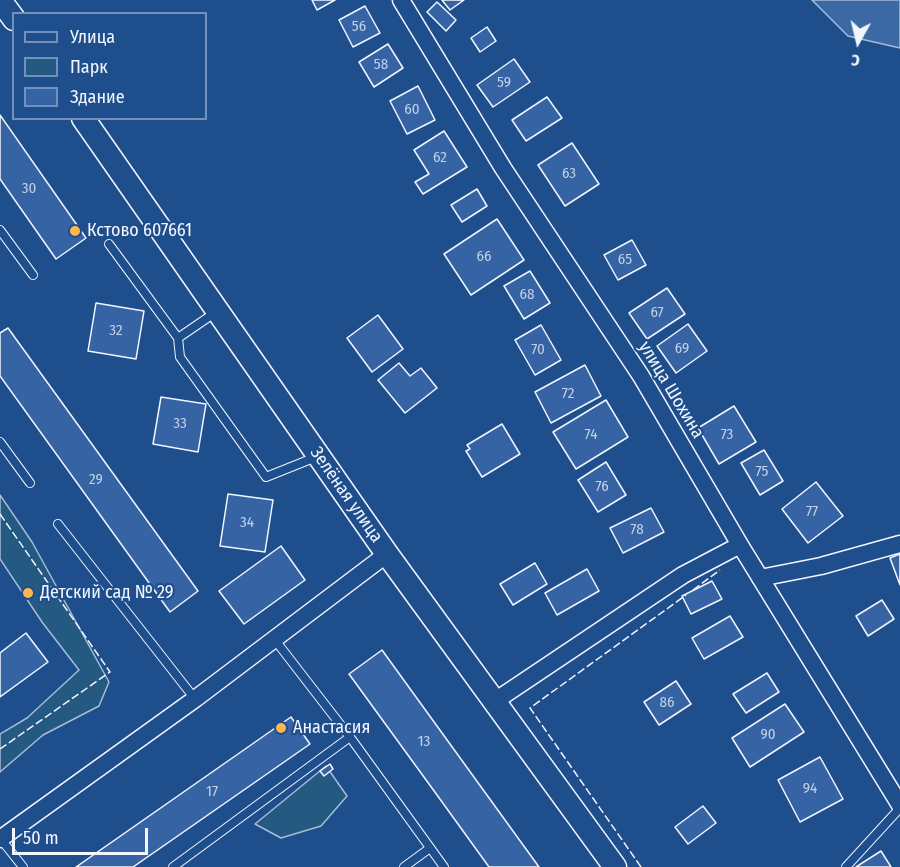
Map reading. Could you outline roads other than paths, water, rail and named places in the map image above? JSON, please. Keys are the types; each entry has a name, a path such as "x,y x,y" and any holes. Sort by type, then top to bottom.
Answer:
{"main road":[{"path":"0,0 12,16"},
{"name":"Зелёная улица","path":"84,120 387,554 615,867"}],"street":[{"name":"улица Шохина","path":"401,0 503,168 641,376 740,545 900,807"},
{"path":"760,578 820,566 900,544"},
{"path":"495,701 683,575 740,545"},
{"path":"0,838 195,699 387,554"}],"lane":[{"path":"1,234 33,275"},
{"path":"109,244 178,338 180,357 266,477 319,456"},
{"path":"178,338 218,310"},
{"path":"0,442 30,483"},
{"path":"58,524 195,699"},
{"path":"275,640 350,737 444,867"},
{"path":"173,867 350,737"},
{"path":"846,867 900,807"},
{"path":"0,838 23,867"},
{"path":"404,867 430,848"}],"place":[{"name":"Кстово 607661","path":"75,231"},
{"name":"Детский сад № 29","path":"28,593"},
{"name":"Анастасия","path":"281,728"}]}
